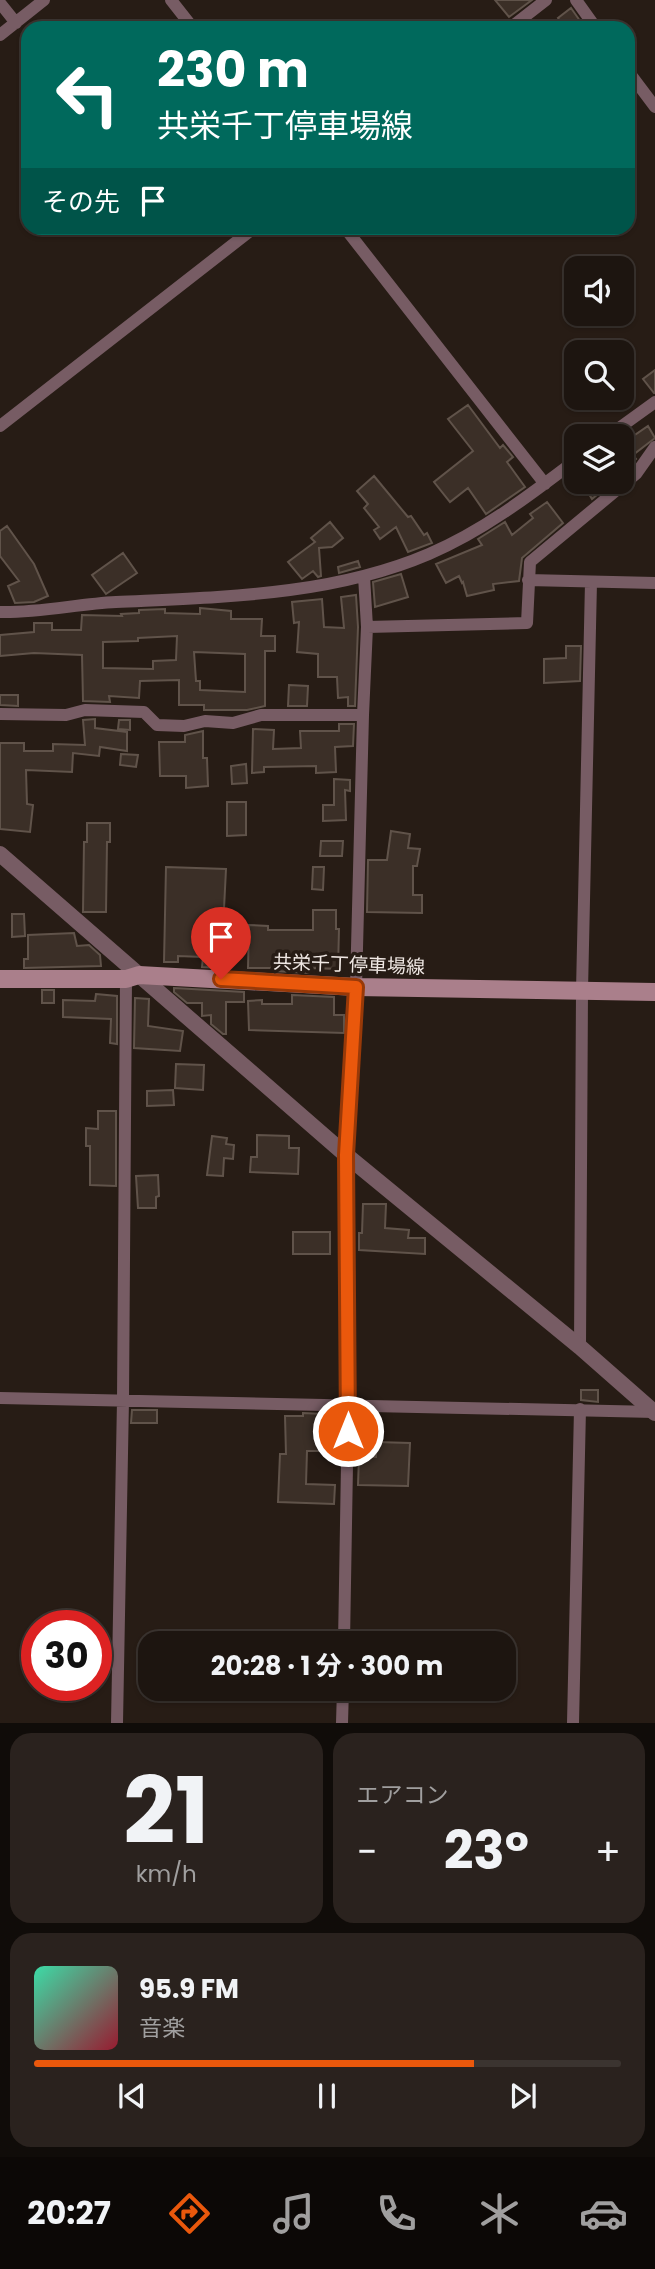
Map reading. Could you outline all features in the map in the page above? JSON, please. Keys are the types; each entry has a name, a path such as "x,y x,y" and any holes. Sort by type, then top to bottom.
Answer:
{"main road":[{"name":"共栄千丁停車場線","path":"0,979 133,977 356,987 655,992"}],"street":[{"path":"0,35 44,0"},
{"path":"171,0 188,21"},
{"path":"519,21 546,0"},
{"path":"576,0 591,21"},
{"path":"0,3 16,23"},
{"path":"635,80 655,107"},
{"path":"0,426 245,235"},
{"path":"350,235 545,484"},
{"path":"625,424 655,402"},
{"path":"367,627 527,622 530,562 636,474 655,447"},
{"path":"0,612 23,613 106,603 282,591 365,576 428,554 478,529 564,469"},
{"path":"344,1631 348,1405 346,1155 356,987 367,627 365,576"},
{"path":"528,580 655,583"},
{"path":"580,1347 582,991 591,582"},
{"path":"0,714 66,715 85,710 144,712 156,725 184,726 205,721 233,723 261,715 363,715"},
{"path":"0,854 133,977 655,1412"},
{"path":"117,1723 133,977"},
{"path":"0,1398 655,1412"},
{"path":"573,1723 580,1409"},
{"path":"342,1723 343,1701"}],"building":[{"path":"495,0 532,0 509,17"},
{"path":"571,8 580,21 560,21 558,18"},
{"path":"655,370 655,393 654,393 643,379"},
{"path":"468,405 500,448 503,445 513,457 507,462 525,487 486,514 468,488 450,502 434,482 473,451 448,419"},
{"path":"648,426 655,438 634,454 634,436"},
{"path":"374,476 408,517 411,516 424,535 427,533 432,543 408,552 396,527 380,539 374,530 379,527 364,508 368,504 357,491"},
{"path":"547,502 563,523 522,558 519,581 493,584 494,590 467,596 459,576 446,583 436,564 482,545 478,539 505,522 512,535 533,518 530,514"},
{"path":"330,522 343,538 332,547 319,548 321,576 318,577 313,571 302,579 288,562 315,542 311,538"},
{"path":"7,526 34,564 48,596 34,602 15,603 8,586 19,581 0,556 0,531"},
{"path":"123,553 137,573 106,594 92,575"},
{"path":"358,561 360,567 339,573 338,567"},
{"path":"401,574 408,597 375,607 373,582"},
{"path":"356,595 358,627 355,706 348,706 348,697 338,698 337,677 318,677 318,654 297,652 299,622 294,623 292,602 322,599 324,627 344,628 341,597"},
{"path":"200,608 231,611 231,619 262,619 261,636 275,636 275,651 265,651 265,706 247,710 204,710 204,705 179,705 179,680 140,681 139,698 109,696 110,702 83,701 82,655 34,653 0,656 0,635 34,632 34,623 52,623 52,630 81,630 82,615 122,616 121,614 139,613 139,610 165,609 165,613 200,614","holes":["177,636 176,660 153,661 153,669 103,668 103,642","194,652 245,654 245,692 200,690 200,681 196,681"]},
{"path":"566,646 581,646 580,681 544,683 544,659 566,658"},
{"path":"289,685 308,686 307,706 288,706"},
{"path":"0,695 18,695 18,706 0,705"},
{"path":"95,719 95,728 127,732 127,751 100,747 99,756 73,753 72,772 26,770 27,804 33,805 30,832 0,829 0,743 24,743 24,751 53,751 53,744 85,745 83,720"},
{"path":"119,720 130,720 130,730 118,729"},
{"path":"339,724 354,724 353,746 335,747 336,772 316,773 316,766 264,767 264,772 252,773 253,729 274,730 273,749 301,748 300,731 339,731"},
{"path":"203,731 203,758 207,758 208,786 186,788 186,776 160,776 159,742 185,742 185,735"},
{"path":"121,754 138,755 136,767 120,765"},
{"path":"246,764 247,783 232,784 231,766"},
{"path":"334,779 350,780 350,791 345,790 346,820 323,821 323,805 334,805"},
{"path":"227,802 246,802 246,835 227,836"},
{"path":"87,823 110,823 110,842 107,842 106,912 83,912 84,842 87,842"},
{"path":"391,831 410,834 408,848 420,849 417,866 413,866 413,895 422,895 422,913 367,912 368,860 387,860"},
{"path":"321,841 343,841 342,856 320,856"},
{"path":"166,867 226,869 221,968 202,967 203,957 178,956 178,962 164,962"},
{"path":"313,867 324,867 323,890 312,889"},
{"path":"313,910 336,910 336,929 339,929 338,969 309,968 309,973 274,971 274,968 248,968 249,925 268,926 268,930 313,930"},
{"path":"12,914 24,914 25,936 12,937"},
{"path":"74,933 77,946 89,945 100,955 101,966 24,968 24,959 28,959 28,935"},
{"path":"174,988 244,992 244,1002 226,1002 226,1034 223,1034 211,1024 211,1015 202,1016 202,1003 187,1003 174,992"},
{"path":"42,990 54,990 54,1003 42,1003"},
{"path":"96,994 117,996 117,1044 110,1043 111,1019 63,1017 63,1000 95,1001"},
{"path":"292,995 334,997 334,1015 344,1015 344,1033 249,1030 248,1001 292,1004"},
{"path":"135,998 149,999 148,1026 183,1031 180,1051 134,1048"},
{"path":"176,1064 204,1065 203,1090 175,1088"},
{"path":"173,1090 174,1105 147,1106 147,1091"},
{"path":"98,1111 116,1111 116,1186 90,1185 90,1146 86,1146 86,1128 98,1129"},
{"path":"257,1135 289,1136 289,1148 299,1148 298,1174 250,1172 251,1157 257,1157"},
{"path":"212,1136 227,1138 226,1144 234,1145 233,1159 224,1158 223,1176 207,1175"},
{"path":"158,1175 159,1196 156,1197 156,1208 138,1208 136,1176"},
{"path":"363,1204 386,1204 385,1228 409,1230 408,1238 425,1238 425,1254 359,1250"},
{"path":"293,1232 330,1232 330,1254 293,1254"},
{"path":"581,1390 598,1390 598,1402 581,1400"},
{"path":"132,1410 157,1410 157,1423 131,1423"},
{"path":"303,1413 323,1414 323,1418 339,1420 339,1430 327,1429 327,1451 307,1451 306,1484 335,1485 334,1504 278,1502 280,1454 286,1454 285,1416 303,1416"},
{"path":"376,1442 410,1443 408,1486 358,1485 359,1456 376,1457"}],"route":[{"path":"221,979 356,987 346,1155 348,1431"}]}
